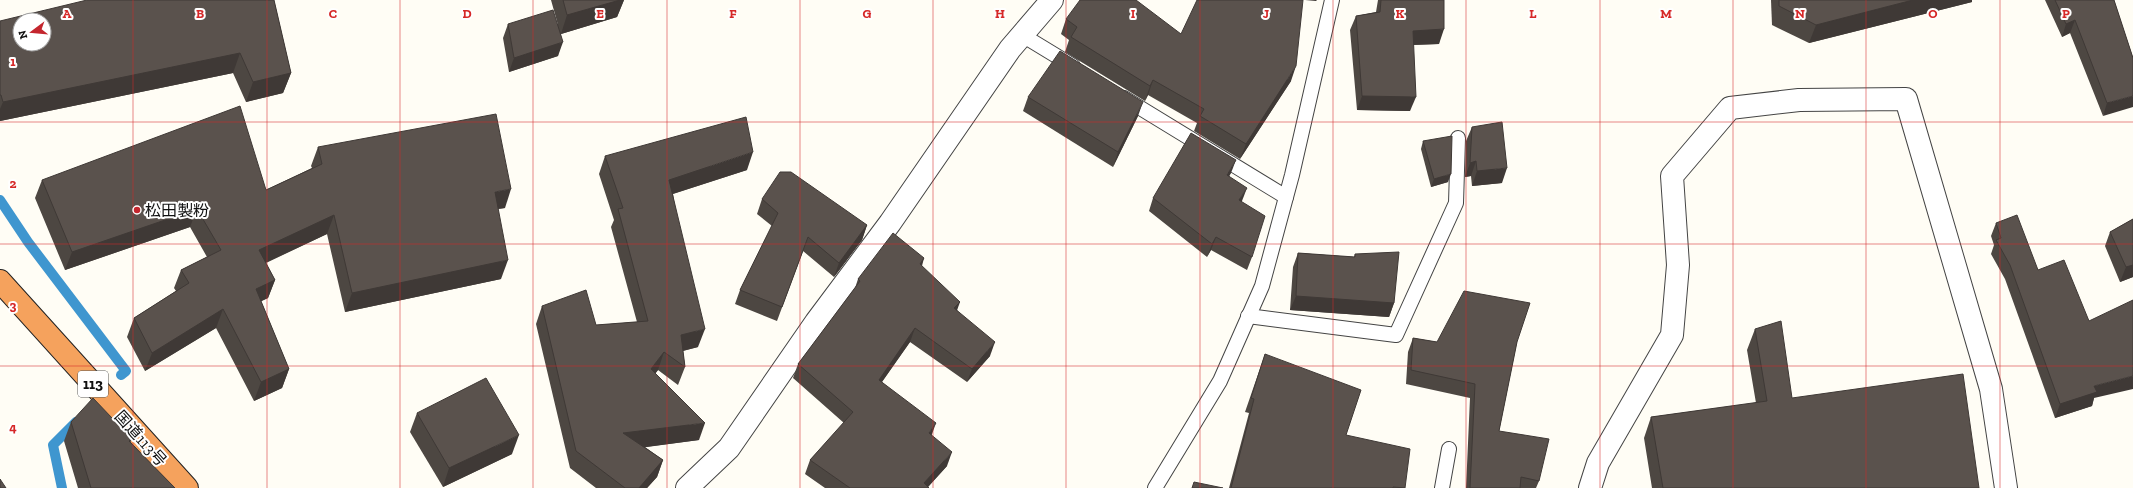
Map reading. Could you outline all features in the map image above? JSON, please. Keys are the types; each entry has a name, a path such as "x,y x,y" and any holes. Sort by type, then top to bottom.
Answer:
{"highway":[{"name":"国道113号","path":"0,281 186,488"}],"street":[{"path":"687,488 729,448 816,322 890,223 1005,56 1052,0"},
{"path":"1590,488 1598,463 1672,335 1678,265 1672,176 1730,108 1799,100 1906,100 1991,389 2006,488"}],"lane":[{"path":"1155,488 1220,381 1262,286 1286,197 1332,0"},
{"path":"1022,35 1083,73"},
{"path":"1110,89 1286,197"},
{"path":"1248,316 1396,335 1456,203 1458,138"},
{"path":"1442,488 1449,449"}],"building":[{"path":"87,0 274,0 291,73 253,82 240,53 3,102 0,95 0,21 12,18 12,52 52,52 52,12 37,12"},
{"path":"563,0 620,0 567,15"},
{"path":"1080,0 1136,0 1181,34 1197,0 1303,0 1296,66 1246,144 1200,116 1204,109 1153,80 1150,86 1071,37 1077,27 1066,19"},
{"path":"1381,0 1444,0 1444,29 1413,31 1416,97 1362,96 1356,16 1380,12"},
{"path":"1779,0 1913,0 1816,25 1779,6"},
{"path":"2055,0 2114,0 2133,58 2133,96 2107,103 2075,20 2066,24"},
{"path":"553,10 563,42 514,58 508,24"},
{"path":"1060,51 1143,102 1118,152 1028,97"},
{"path":"240,106 266,190 322,164 318,147 496,114 511,189 495,192 508,260 352,293 334,215 259,250 275,280 256,289 289,369 261,382 223,309 152,353 134,318 189,283 181,270 221,250 197,209 72,252 42,180"},
{"path":"746,117 753,152 669,180 705,329 681,335 685,367 664,352 651,369 705,423 623,433 663,460 639,488 625,488 576,451 542,306 586,290 596,325 648,321 618,209 623,208 605,156"},
{"path":"1502,122 1507,168 1477,171 1476,161 1470,163 1472,127"},
{"path":"1191,133 1236,160 1227,175 1247,188 1239,200 1265,216 1252,257 1216,237 1212,244 1153,198"},
{"path":"1452,136 1451,174 1434,179 1423,141"},
{"path":"780,172 791,172 867,225 839,263 808,237 782,307 740,290 778,213 762,199"},
{"path":"2017,215 2038,270 2064,260 2089,321 2133,300 2133,376 2094,386 2097,392 2060,404 2010,265 1996,240 2001,238 1996,223"},
{"path":"2133,219 2133,265 2126,267 2110,232"},
{"path":"893,233 924,258 920,264 960,302 954,308 995,342 972,369 915,328 879,380 936,423 929,433 952,452 924,483 929,488 850,488 810,460 853,412 798,364 860,281 858,279"},
{"path":"1399,252 1394,303 1296,296 1298,253 1355,257 1355,254"},
{"path":"1464,291 1530,303 1517,342 1499,431 1549,439 1539,481 1521,477 1520,488 1470,488 1475,384 1411,370 1413,338 1437,342"},
{"path":"1781,321 1792,398 1963,374 1979,488 1663,488 1651,417 1767,401 1755,329"},
{"path":"1265,354 1361,390 1346,435 1410,449 1405,488 1231,488 1254,399 1251,398"},
{"path":"486,378 519,435 449,468 417,413"},
{"path":"93,398 132,439 129,441 175,488 91,488 71,422"},
{"path":"0,479 6,488 0,488"},
{"path":"1194,482 1223,488 1192,488"}],"waterway":[{"path":"0,200 28,242 126,371 121,375"},
{"path":"62,488 53,445 76,422"}],"place":[{"name":"松田製粉","path":"137,210"}]}
